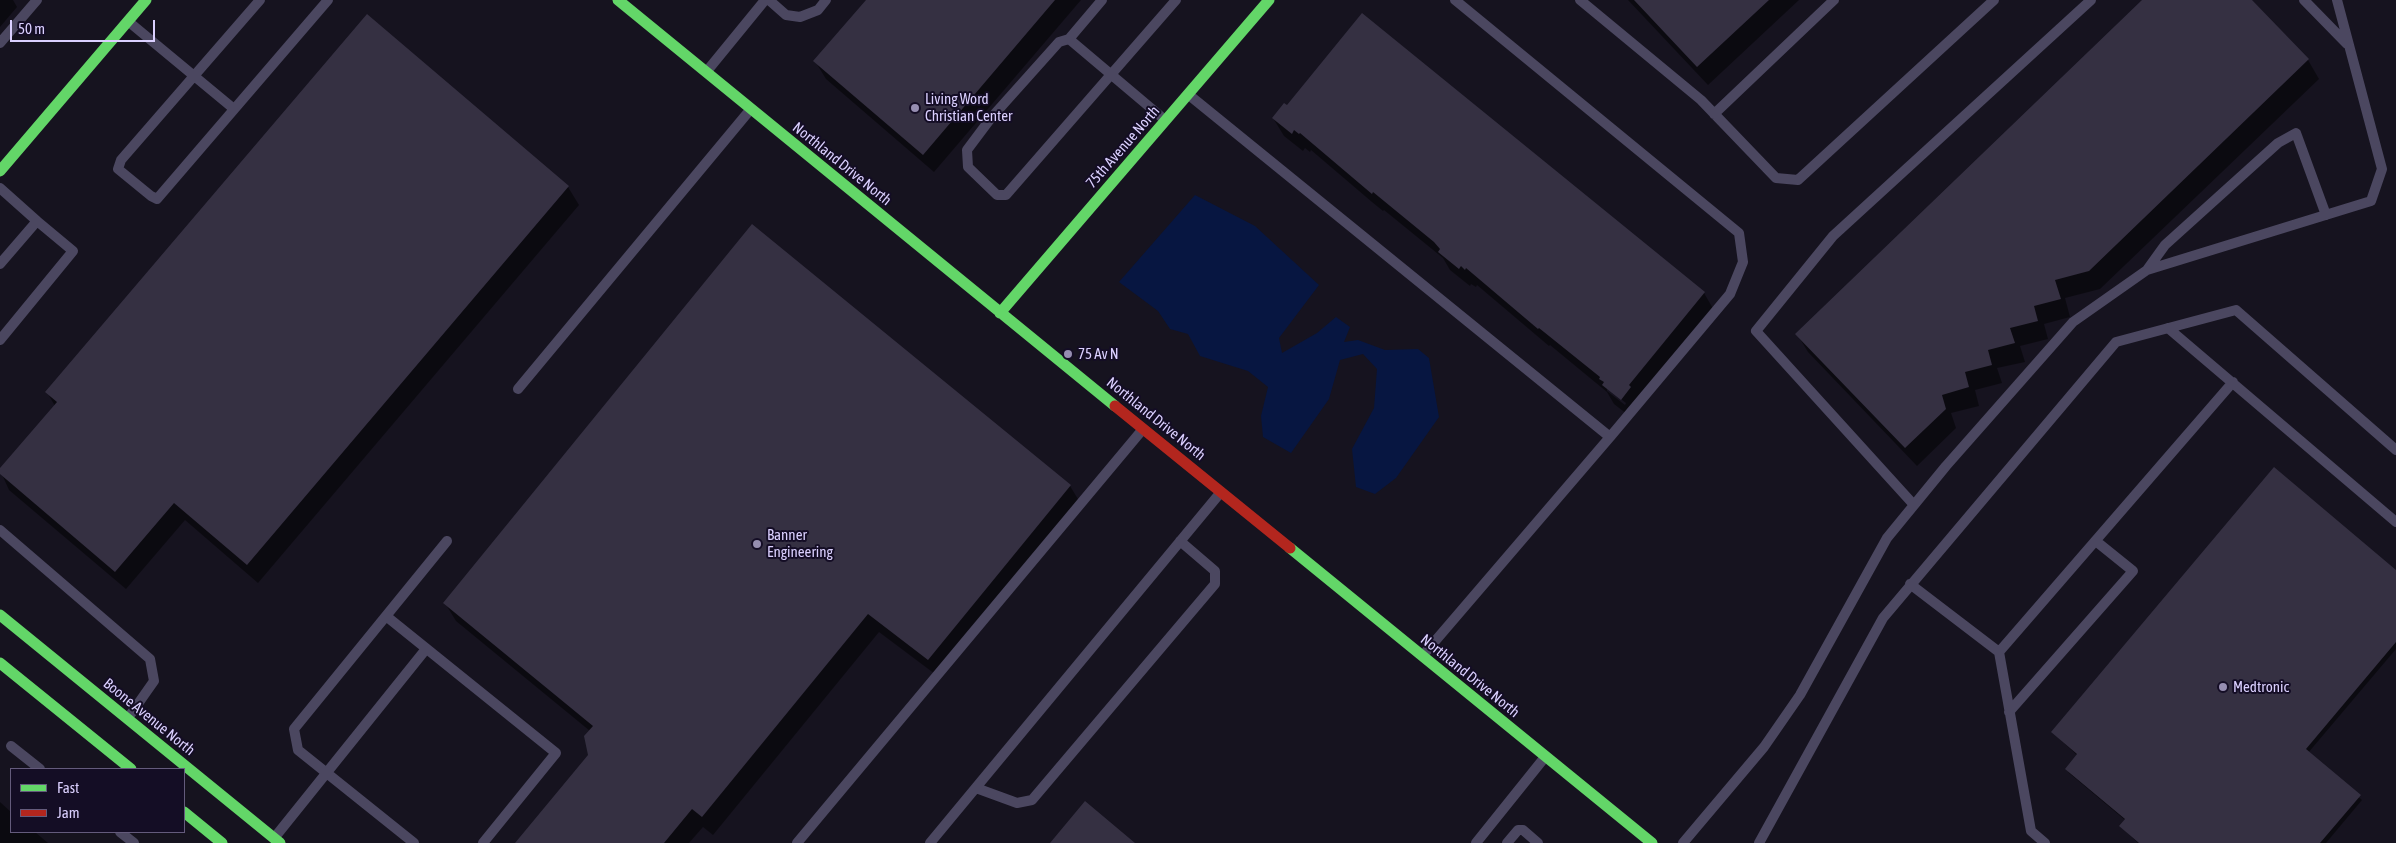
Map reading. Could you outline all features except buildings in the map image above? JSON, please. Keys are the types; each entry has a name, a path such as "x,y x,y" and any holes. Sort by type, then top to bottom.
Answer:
{"street":[{"path":"1,168 146,0"},
{"name":"75th Avenue North","path":"1000,313 1269,0"},
{"name":"Northland Drive North","path":"621,1 1000,313 1652,843"},
{"name":"Boone Avenue North","path":"0,615 275,841"},
{"path":"0,663 130,768"},
{"path":"185,813 222,843"}],"lane":[{"path":"0,44 37,0"},
{"path":"260,0 121,160 118,168 151,196 157,199 328,0"},
{"path":"706,72 765,0"},
{"path":"769,0 786,15 800,17 818,10 826,0"},
{"path":"1102,0 1069,39 1059,42 991,118 967,150 968,166 997,195 1006,195 1176,0"},
{"path":"1422,656 1730,294 1743,262 1739,232 1455,0"},
{"path":"1580,0 1700,100 1776,178 1798,180 1994,0"},
{"path":"1714,114 1834,0"},
{"path":"1914,505 1756,330 1833,236 2091,0"},
{"path":"2304,0 2349,45"},
{"path":"1684,843 1764,747 1800,694 1887,538 2074,322 2148,270 2371,201 2382,169 2337,0"},
{"path":"128,22 234,109"},
{"path":"1069,39 1113,74 1166,121"},
{"path":"1188,94 1610,437"},
{"path":"518,389 751,109"},
{"path":"2148,270 2165,245 2278,143 2296,133 2326,215"},
{"path":"0,188 73,251 0,340"},
{"path":"0,264 37,221"},
{"path":"1759,843 1882,618 2116,342 2236,310 2396,450"},
{"path":"2168,328 2396,522"},
{"path":"1999,652 2097,542 2232,382"},
{"path":"797,843 1143,428"},
{"path":"930,843 1221,492"},
{"path":"0,530 150,659 154,681 127,719"},
{"path":"414,843 298,750 294,728 448,541"},
{"path":"976,788 1018,803 1032,800 1215,584 1215,571 1180,542"},
{"path":"2009,712 2133,570 2097,542"},
{"path":"1910,584 1999,652 2030,831 2045,843"},
{"path":"386,616 556,753 483,843"},
{"path":"275,841 326,772 426,649"},
{"path":"11,746 39,768"},
{"path":"1476,843 1545,756"},
{"path":"1507,843 1518,830 1524,830 1538,843"},
{"path":"121,833 134,843"}],"water":[{"path":"1195,195 1255,226 1319,285 1279,338 1282,353 1317,333 1336,317 1350,327 1344,342 1358,340 1385,350 1418,349 1429,358 1439,417 1396,478 1375,494 1356,487 1352,449 1374,408 1377,369 1363,354 1340,360 1329,399 1291,453 1263,437 1261,416 1268,387 1248,371 1200,356 1188,334 1170,329 1158,311 1119,282"}],"traffic: fast":[{"path":"0,171 146,0"},
{"path":"618,0 1115,406"},
{"path":"1000,313 1269,0"},
{"path":"1290,548 1652,843"},
{"path":"0,615 280,843"},
{"path":"0,663 130,768"},
{"path":"185,813 222,843"}],"traffic: jam":[{"path":"1115,406 1290,548"}],"place":[{"name":"Living Word Christian Center","path":"915,108"},
{"name":"75 Av N","path":"1068,354"},
{"name":"Banner Engineering","path":"757,544"},
{"name":"Medtronic","path":"2223,687"}]}
